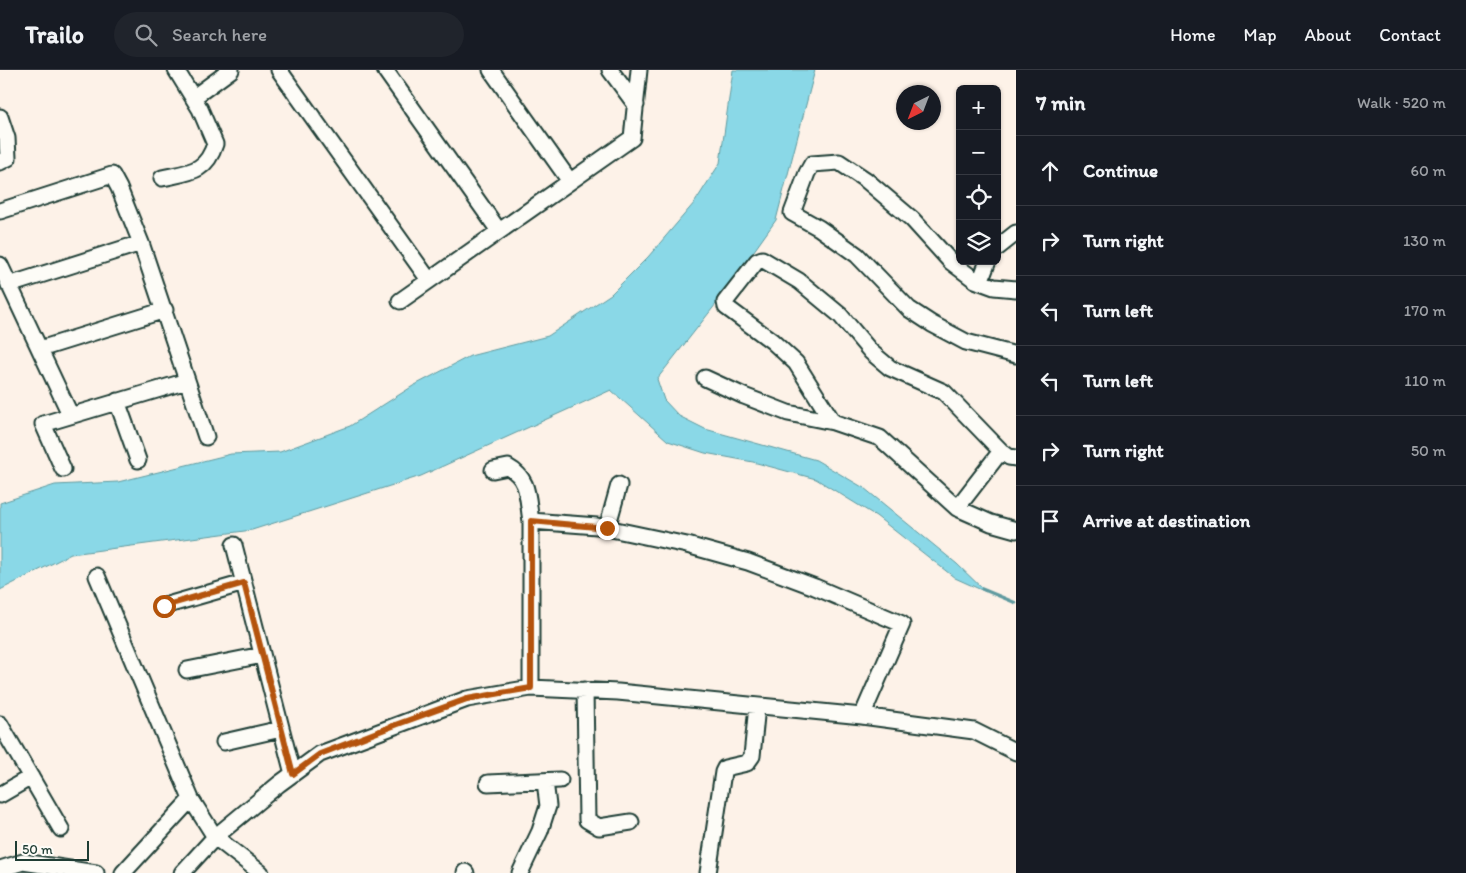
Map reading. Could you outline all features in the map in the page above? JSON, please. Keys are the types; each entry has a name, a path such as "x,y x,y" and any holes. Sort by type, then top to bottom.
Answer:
{"street":[{"path":"162,178 199,169 211,157 215,144 210,128 176,70"},
{"path":"194,98 231,70"},
{"path":"279,70 429,280"},
{"path":"385,70 499,231"},
{"path":"491,70 569,180"},
{"path":"610,70 636,105"},
{"path":"400,301 569,180 632,138 639,70"},
{"path":"0,117 7,138 8,158 0,162"},
{"path":"1016,290 980,282 951,262 912,220 866,180 839,162 812,164 806,173 792,214 820,228 857,255 909,309 932,324 966,342 1016,355"},
{"path":"0,211 112,175 141,243 206,437"},
{"path":"1001,245 1016,232"},
{"path":"9,285 141,243"},
{"path":"833,422 796,363 772,340 726,307 725,302 757,261 762,259 799,281 840,315 871,352 890,368 944,392 1001,451 1010,457 1016,458"},
{"path":"980,282 986,265"},
{"path":"0,266 70,414"},
{"path":"40,349 165,310"},
{"path":"705,378 788,413 833,422 880,438 957,508 991,523 1016,530"},
{"path":"63,469 43,424 70,414 187,381"},
{"path":"118,401 138,460"},
{"path":"957,508 1001,451"},
{"path":"494,470 508,467 517,471 524,480 531,521 531,688"},
{"path":"607,528 619,485"},
{"path":"531,521 607,528 687,545 748,562 816,587 902,624 862,716"},
{"path":"234,546 293,774"},
{"path":"97,576 191,799 215,837 261,873"},
{"path":"164,606 244,583"},
{"path":"186,670 262,655"},
{"path":"182,873 215,837 320,754 467,699 531,688 585,690 862,716 974,731 1016,752"},
{"path":"585,690 586,820 599,827 631,822"},
{"path":"708,873 723,772 725,768 747,763 752,756 757,706"},
{"path":"0,724 61,828"},
{"path":"224,742 281,729"},
{"path":"0,795 31,777"},
{"path":"488,782 553,780 548,806 540,831 520,873"},
{"path":"123,873 191,799"},
{"path":"2,864 22,862 96,873"}],"water":[{"path":"733,70 815,70 776,220 716,304 657,379 664,400 679,416 705,429 816,460 864,488 957,564 986,592 955,578 876,516 816,479 753,462 705,453 668,441 611,390 421,476 252,530 71,554 0,590 0,503 55,485 118,482 231,454 280,452 350,426 413,386 470,356 548,336 611,294 648,257 695,202 720,163"}],"waterway":[{"path":"982,589 1016,603"}],"route":[{"path":"164,606 244,583 293,774 320,754 467,699 531,688 531,521 607,528"}]}
